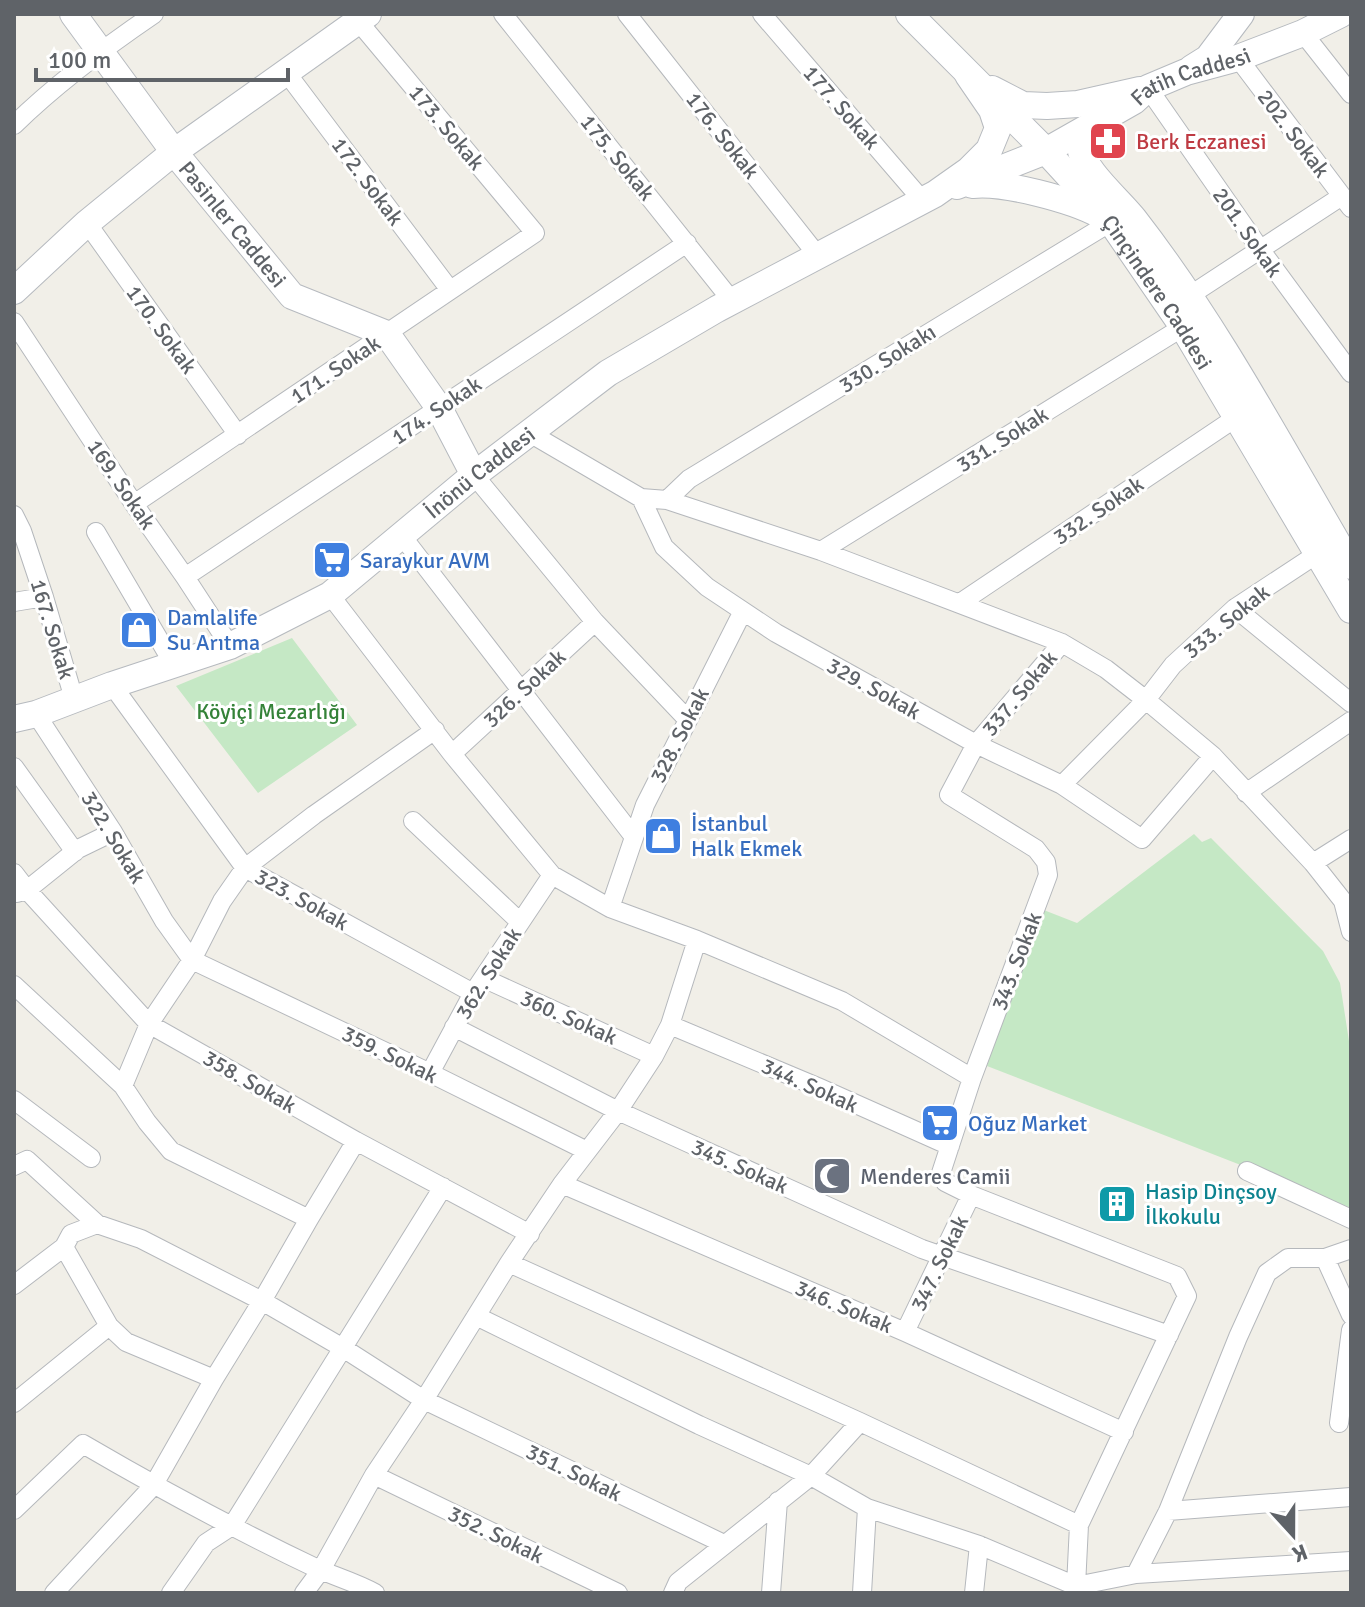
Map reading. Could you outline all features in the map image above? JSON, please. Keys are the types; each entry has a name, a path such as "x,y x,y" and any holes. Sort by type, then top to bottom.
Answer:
{"main road":[{"name":"Pasinler Caddesi","path":"73,14 174,152 292,296 387,334"},
{"name":"Çinçindere Caddesi","path":"909,14 1046,151 1111,222 1183,327 1237,417 1341,557"},
{"path":"1186,72 1208,58 1241,14"},
{"name":"Fatih Caddesi","path":"937,194 1046,151 1134,101 1148,88 1186,72 1238,58 1303,33 1341,14"},
{"path":"14,291 87,223 174,152 363,17"},
{"path":"937,194 989,150 998,128 992,110 968,75"},
{"path":"968,75 1023,105 1078,104 1148,88"},
{"name":"Çinçindere Caddesi","path":"1097,123 1085,132 1080,141 1080,148 1091,171 1133,218 1189,296 1248,390 1341,557 1351,610"},
{"path":"937,194 978,184 1003,185 1091,210 1111,222"},
{"name":"İnönü Caddesi","path":"25,716 230,646 330,595 474,475 608,373 732,301 937,194"},
{"path":"387,334 439,408 474,475"}],"street":[{"path":"14,125 43,97 101,51 154,14"},
{"name":"175. Sokak","path":"503,14 732,301"},
{"name":"176. Sokak","path":"627,14 818,256"},
{"name":"177. Sokak","path":"762,14 937,194"},
{"name":"173. Sokak","path":"363,17 535,233"},
{"path":"1303,33 1351,94"},
{"name":"202. Sokak","path":"1238,58 1347,202"},
{"name":"172. Sokak","path":"286,72 450,290"},
{"name":"201. Sokak","path":"1148,88 1351,373"},
{"path":"1189,296 1260,249 1347,202"},
{"name":"330. Sokakı","path":"667,500 689,479 1111,222"},
{"name":"170. Sokak","path":"87,223 238,435"},
{"name":"171. Sokak","path":"134,504 535,233"},
{"name":"174. Sokak","path":"185,577 687,243"},
{"name":"169. Sokak","path":"14,322 230,646"},
{"name":"331. Sokak","path":"821,551 1183,327"},
{"name":"332. Sokak","path":"960,603 1237,417"},
{"path":"528,432 641,498 667,500 821,551 1062,643 1106,669 1213,756 1313,863 1343,901 1351,932"},
{"path":"474,475 595,622 687,719"},
{"name":"329. Sokak","path":"641,498 664,547 707,587 776,633 976,744 1062,785 1142,839 1213,756"},
{"name":"167. Sokak","path":"14,515 44,597 74,699"},
{"path":"96,532 174,665"},
{"path":"402,536 634,837"},
{"name":"333. Sokak","path":"1062,785 1146,700 1173,665 1235,608 1341,557"},
{"path":"330,595 452,754 552,875 610,908 697,940 842,1001 972,1078"},
{"path":"14,602 44,597"},
{"path":"1235,608 1351,703"},
{"name":"328. Sokak","path":"610,908 645,805 743,611"},
{"name":"326. Sokak","path":"452,754 595,622"},
{"name":"337. Sokak","path":"949,795 976,744 1062,643"},
{"name":"323. Sokak","path":"112,685 245,868 478,986"},
{"name":"322. Sokak","path":"25,716 113,832 164,921 192,960"},
{"path":"1246,793 1351,721"},
{"path":"123,1086 149,1024 192,960 222,901 245,868 435,730"},
{"path":"14,767 75,852"},
{"name":"343. Sokak","path":"949,795 1036,849 1046,862 1048,875 972,1078 941,1173 945,1182 971,1195"},
{"path":"413,821 520,922"},
{"path":"20,892 75,852 113,832"},
{"path":"1313,863 1351,839"},
{"name":"358. Sokak","path":"14,873 20,892 149,1024 356,1141 530,1234"},
{"name":"362. Sokak","path":"430,1073 478,986 552,875"},
{"path":"304,1593 321,1570 374,1475 509,1263 654,1056 670,1025 697,940"},
{"name":"359. Sokak","path":"192,960 587,1151"},
{"path":"14,985 123,1086 171,1151 309,1219"},
{"name":"360. Sokak","path":"478,986 654,1056"},
{"name":"344. Sokak","path":"670,1025 950,1146"},
{"name":"345. Sokak","path":"454,1027 618,1111 922,1249 1169,1335"},
{"path":"14,1100 91,1158"},
{"path":"54,1593 153,1486 356,1141"},
{"path":"14,1166 27,1160 97,1224 71,1234 64,1247 14,1285"},
{"path":"1247,1171 1351,1219"},
{"name":"346. Sokak","path":"562,1184 905,1332 1124,1432"},
{"path":"171,1593 206,1543 232,1526 443,1187"},
{"path":"971,1195 1177,1276 1187,1296 1079,1525 1077,1591"},
{"name":"347. Sokak","path":"905,1332 971,1195"},
{"name":"351. Sokak","path":"97,1224 141,1239 262,1301 424,1400 724,1544"},
{"path":"64,1247 109,1326 126,1342 214,1379"},
{"path":"1136,1574 1168,1511 1267,1273 1288,1258 1325,1258 1351,1249"},
{"path":"1325,1258 1351,1315"},
{"path":"509,1263 1079,1525"},
{"path":"476,1316 811,1476 867,1508 979,1545 1077,1591 1136,1574 1351,1561"},
{"path":"14,1403 109,1326"},
{"path":"1339,1423 1351,1330"},
{"path":"673,1593 678,1582 811,1476 860,1422"},
{"path":"14,1510 83,1444 153,1486 321,1570 375,1593"},
{"name":"352. Sokak","path":"374,1475 618,1593"},
{"path":"1168,1511 1351,1497"},
{"path":"771,1593 778,1501"},
{"path":"862,1593 867,1508"},
{"path":"974,1593 979,1545"}],"green space":[{"name":"Köyiçi Mezarlığı","path":"292,638 357,725 258,793 176,686"},
{"path":"1194,834 1202,842 1211,838 1323,951 1340,983 1351,1054 1351,1208 987,1066 1036,907 1077,923"}],"place":[{"name":"Berk Eczanesi","path":"1108,141"},
{"name":"Saraykur AVM","path":"332,560"},
{"name":"Damlalife Su Arıtma","path":"139,630"},
{"name":"İstanbul Halk Ekmek","path":"663,836"},
{"name":"Oğuz Market","path":"940,1123"},
{"name":"Menderes Camii","path":"832,1176"},
{"name":"Hasip Dinçsoy İlkokulu","path":"1117,1204"}]}
